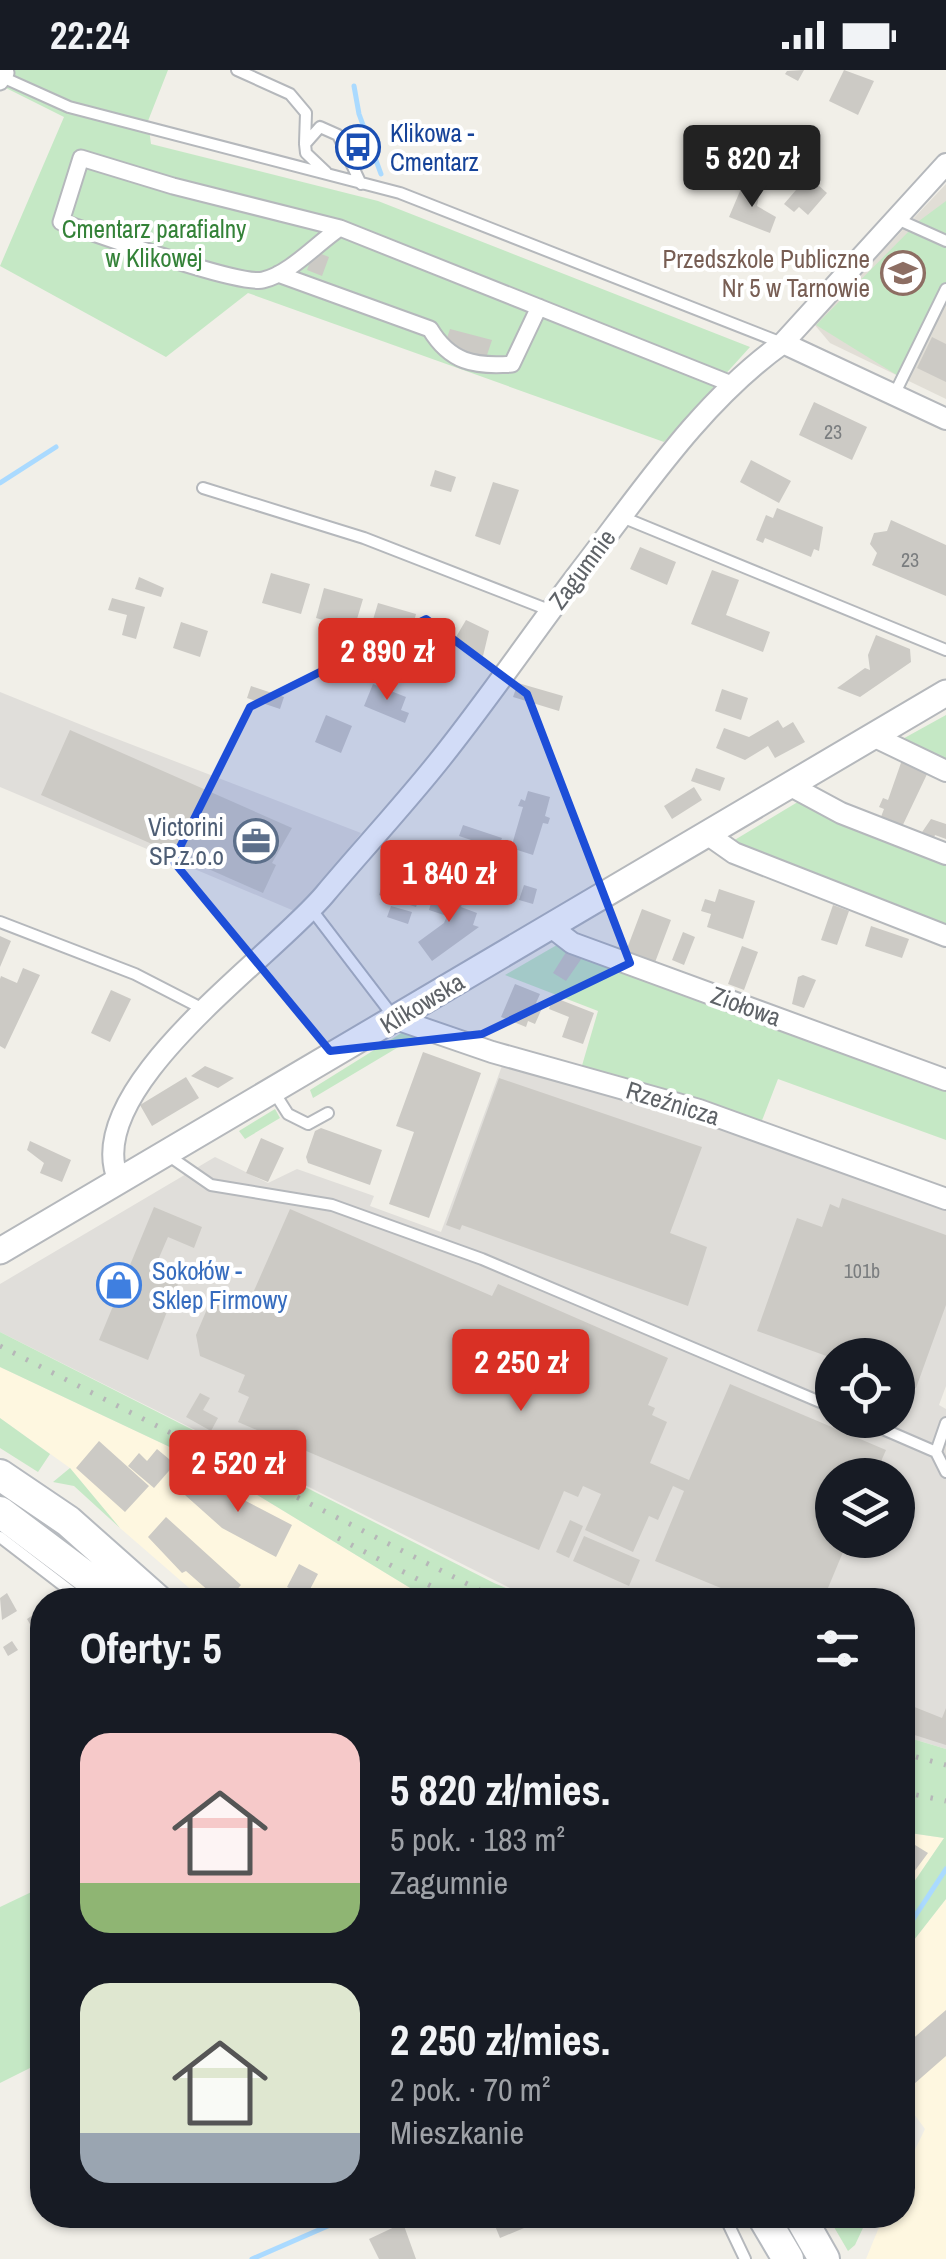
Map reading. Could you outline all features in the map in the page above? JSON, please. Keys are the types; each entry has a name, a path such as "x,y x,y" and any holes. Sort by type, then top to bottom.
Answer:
{"main road":[{"path":"0,1475 68,1521 144,1588"},
{"path":"0,1512 101,1588"},
{"path":"770,2228 788,2259"},
{"path":"806,2228 824,2259"}],"street":[{"path":"340,228 278,274 260,282 62,222 81,158 173,186 340,228 734,385"},
{"name":"Zagumnie","path":"120,1181 111,1163 114,1132 139,1084 206,1010 312,910 438,763 696,423 783,343 946,164"},
{"path":"278,274 430,329 444,352 484,367 512,364 519,358 540,307"},
{"path":"783,343 946,419"},
{"name":"Klikowska","path":"0,1251 946,694"},
{"path":"875,737 946,771"},
{"path":"789,785 841,813 946,854"},
{"path":"707,834 734,854 946,936"},
{"name":"Ziołowa","path":"550,926 572,943 946,1080"},
{"name":"Rzeźnicza","path":"396,1019 492,1052 699,1110 946,1198"}],"lane":[{"path":"237,70 290,94 306,113 305,144 309,159 336,178"},
{"path":"1,77 69,108 361,184 509,234 783,343"},
{"path":"305,144 320,127 333,130 361,184"},
{"path":"897,219 946,241"},
{"path":"894,395 946,289"},
{"path":"203,488 364,538 550,611"},
{"path":"622,517 946,650"},
{"path":"312,910 396,1019"},
{"path":"0,922 135,974 206,1010"},
{"path":"274,1091 288,1114 308,1124 328,1113"},
{"path":"166,1154 211,1185 332,1205 482,1259 815,1400"},
{"path":"936,1452 946,1423"},
{"path":"904,1438 936,1452 946,1472"},
{"path":"0,1537 66,1588"},
{"path":"730,2228 746,2259"}],"highlighted area":[{"path":"426,619 527,694 630,963 482,1034 330,1051 173,861 250,707"}],"shaded area":[{"name":"Przedszkole Publiczne Nr 5 w Tarnowie","path":"946,184 946,399 830,343 814,324"},
{"path":"0,692 361,833 299,913 0,787"},
{"path":"503,1063 764,1143 946,1208 946,1386 939,1405 946,1409 946,1749 915,1740 915,1588 510,1588 0,1332 0,1284 215,1157 268,1183 297,1169 374,1196 370,1206 441,1232"},
{"path":"0,1367 208,1465 410,1588 189,1588 120,1528 70,1468 0,1418"},
{"path":"915,1834 944,1838 915,1880"},
{"path":"946,1899 946,2259 866,2259 879,2228 915,2228 915,2149 925,2129 915,2115 915,1939"}],"green space":[{"name":"Cmentarz parafialny w Klikowej","path":"0,70 168,70 148,121 151,144 378,201 750,347 664,442 248,293 166,357 0,266 64,117 0,85"},
{"name":"Przedszkole Publiczne Nr 5 w Tarnowie","path":"946,201 946,282 900,377 816,325 919,221"},
{"path":"946,715 946,765 899,741"},
{"path":"801,800 946,860 946,930 728,844"},
{"path":"562,942 946,1087 946,1140 778,1079 761,1123 581,1069 598,1011 505,975"},
{"path":"403,1032 417,1036 313,1098 310,1090"},
{"path":"275,1109 280,1118 245,1139 239,1131"},
{"path":"0,1332 506,1588 410,1588 208,1465 0,1367"},
{"path":"0,1418 50,1454 38,1472 0,1448"},
{"path":"70,1468 120,1528 74,1486 53,1482"},
{"path":"915,1740 946,1749 946,1899 915,1939 915,1880 944,1838 915,1834"},
{"path":"30,1893 30,2068 0,2083 0,1907"},
{"path":"835,2228 863,2228 855,2245 848,2251"}],"building":[{"path":"804,70 798,81 785,74 787,71"},
{"path":"844,70 874,81 858,115 829,101"},
{"path":"808,176 827,193 808,215 799,207 794,212 784,204"},
{"path":"743,184 760,191 757,206 776,217 770,233 729,217"},
{"path":"314,251 329,257 322,276 307,270"},
{"path":"450,329 492,340 484,364 444,347"},
{"path":"932,337 946,344 946,382 917,368"},
{"path":"814,402 867,427 852,460 799,435"},
{"path":"751,460 791,481 779,503 740,482"},
{"path":"435,470 456,477 451,492 430,486"},
{"path":"493,482 519,490 500,545 475,536"},
{"path":"777,508 823,527 819,551 814,549 811,557 765,538 763,543 756,540 766,515 773,518"},
{"path":"891,520 946,545 946,596 872,565 877,553 870,544 874,533 887,531"},
{"path":"640,547 676,562 667,585 630,569"},
{"path":"712,570 739,580 726,615 770,632 763,652 691,624"},
{"path":"271,573 310,584 301,614 262,603"},
{"path":"139,577 164,588 161,597 135,589"},
{"path":"324,588 363,599 354,629 316,618"},
{"path":"112,598 145,607 136,639 122,635 127,615 108,610"},
{"path":"378,603 416,614 408,645 369,633"},
{"path":"466,620 489,631 483,656 453,642"},
{"path":"181,622 208,631 200,657 173,648"},
{"path":"876,635 910,649 911,662 860,697 837,688 865,668 870,670 868,655"},
{"path":"518,683 563,696 559,711 513,697"},
{"path":"373,684 406,697 401,710 409,713 405,723 364,706"},
{"path":"251,686 284,697 280,709 247,698"},
{"path":"722,689 748,698 741,720 715,711"},
{"path":"326,715 352,726 341,753 315,742"},
{"path":"778,720 783,728 793,722 805,742 775,758 768,746 745,760 716,748 724,728 749,737"},
{"path":"70,730 292,828 272,863 276,865 263,893 41,795"},
{"path":"902,760 929,770 900,831 879,822 884,809 879,807 883,798 888,800"},
{"path":"696,768 725,778 720,791 691,781"},
{"path":"694,787 702,800 672,819 664,806"},
{"path":"528,791 550,797 545,816 550,818 548,824 543,823 533,855 511,848 523,807 518,806 521,799 525,801"},
{"path":"931,819 946,824 946,839 935,835 932,843 918,838"},
{"path":"463,825 502,838 498,849 459,836"},
{"path":"394,847 410,851 406,863 415,865 411,886 422,890 416,907 379,895"},
{"path":"524,885 537,889 533,904 519,900"},
{"path":"450,886 466,892 461,907 477,913 473,925 479,927 432,961 418,942 444,923 447,916 429,910 431,903 444,903"},
{"path":"719,889 755,901 743,939 707,927 711,914 701,911 705,899 715,902"},
{"path":"833,905 849,911 837,945 821,940"},
{"path":"391,906 412,912 408,924 387,917"},
{"path":"642,909 671,920 654,965 625,954"},
{"path":"871,926 909,939 902,958 865,946"},
{"path":"683,932 695,937 684,965 672,960"},
{"path":"0,936 11,941 0,967"},
{"path":"742,946 758,952 744,990 728,984"},
{"path":"568,949 582,958 566,981 553,973"},
{"path":"23,968 40,975 5,1049 0,1046 0,979 1,976 17,983"},
{"path":"798,977 816,980 804,1008 792,1004"},
{"path":"515,984 540,994 536,1003 543,1006 535,1024 528,1021 526,1027 501,1017"},
{"path":"111,990 131,999 110,1042 91,1033"},
{"path":"553,997 594,1013 583,1044 562,1037 569,1017 549,1009"},
{"path":"423,1052 481,1073 429,1218 389,1204 414,1132 396,1126"},
{"path":"205,1066 234,1078 218,1088 191,1076"},
{"path":"186,1077 199,1098 152,1126 140,1105"},
{"path":"499,1078 702,1147 670,1233 707,1247 688,1306 462,1225 460,1230 446,1225"},
{"path":"321,1128 382,1150 370,1185 308,1163 306,1157 315,1131"},
{"path":"261,1138 284,1148 268,1182 246,1173"},
{"path":"30,1141 71,1160 62,1182 40,1173 44,1163 27,1150"},
{"path":"842,1198 946,1235 946,1305 916,1388 915,1338 815,1338 815,1352 757,1331 797,1218 822,1227 830,1204 839,1208"},
{"path":"154,1207 202,1227 194,1248 168,1237 158,1260 183,1271 148,1360 99,1340"},
{"path":"290,1209 492,1296 498,1284 668,1358 648,1405 655,1408 652,1415 667,1422 650,1463 689,1480 730,1384 815,1420 815,1438 858,1438 886,1450 882,1458 815,1458 815,1558 840,1558 828,1588 721,1588 655,1561 684,1491 673,1486 658,1520 649,1516 633,1552 585,1530 601,1494 583,1486 578,1497 564,1491 539,1550 238,1422 249,1397 238,1392 245,1375 200,1356 196,1335 216,1288 249,1302"},
{"path":"200,1393 210,1398 203,1410 218,1418 211,1431 186,1417"},
{"path":"99,1441 149,1486 125,1512 76,1468"},
{"path":"157,1449 175,1464 154,1488 128,1466 139,1453 147,1461"},
{"path":"198,1470 214,1478 211,1483 292,1525 276,1557 222,1528 185,1495"},
{"path":"166,1517 241,1585 205,1588 186,1571 182,1573 148,1537"},
{"path":"570,1520 583,1526 569,1558 556,1552"},
{"path":"584,1536 640,1560 629,1586 573,1561"},
{"path":"299,1564 318,1574 311,1588 287,1587"},
{"path":"7,1593 17,1611 2,1620 0,1598"},
{"path":"12,1641 18,1650 8,1656 3,1647"},
{"path":"915,1707 942,1718 946,1708 946,1745 915,1735"},
{"path":"915,1845 928,1853 915,1870"},
{"path":"946,2010 946,2056 915,2083 915,2037"},
{"path":"392,2228 405,2228 416,2259 379,2259 369,2239"},
{"path":"496,2228 524,2228 500,2238"}],"waterway":[{"path":"354,86 359,114 381,174"},
{"path":"0,483 56,447"},
{"path":"915,1916 946,1869"},
{"path":"252,2259 323,2228"}],"railway":[{"path":"0,1346 475,1588"},
{"path":"338,1538 435,1588"},
{"path":"915,1757 946,1765"},
{"path":"915,1795 946,1801"}],"place":[{"name":"Klikowa - Cmentarz","path":"358,147"},
{"name":"Przedszkole Publiczne Nr 5 w Tarnowie","path":"903,273"},
{"name":"Victorini SP.z.o.o","path":"256,841"},
{"name":"Sokołów - Sklep Firmowy","path":"119,1285"}]}
